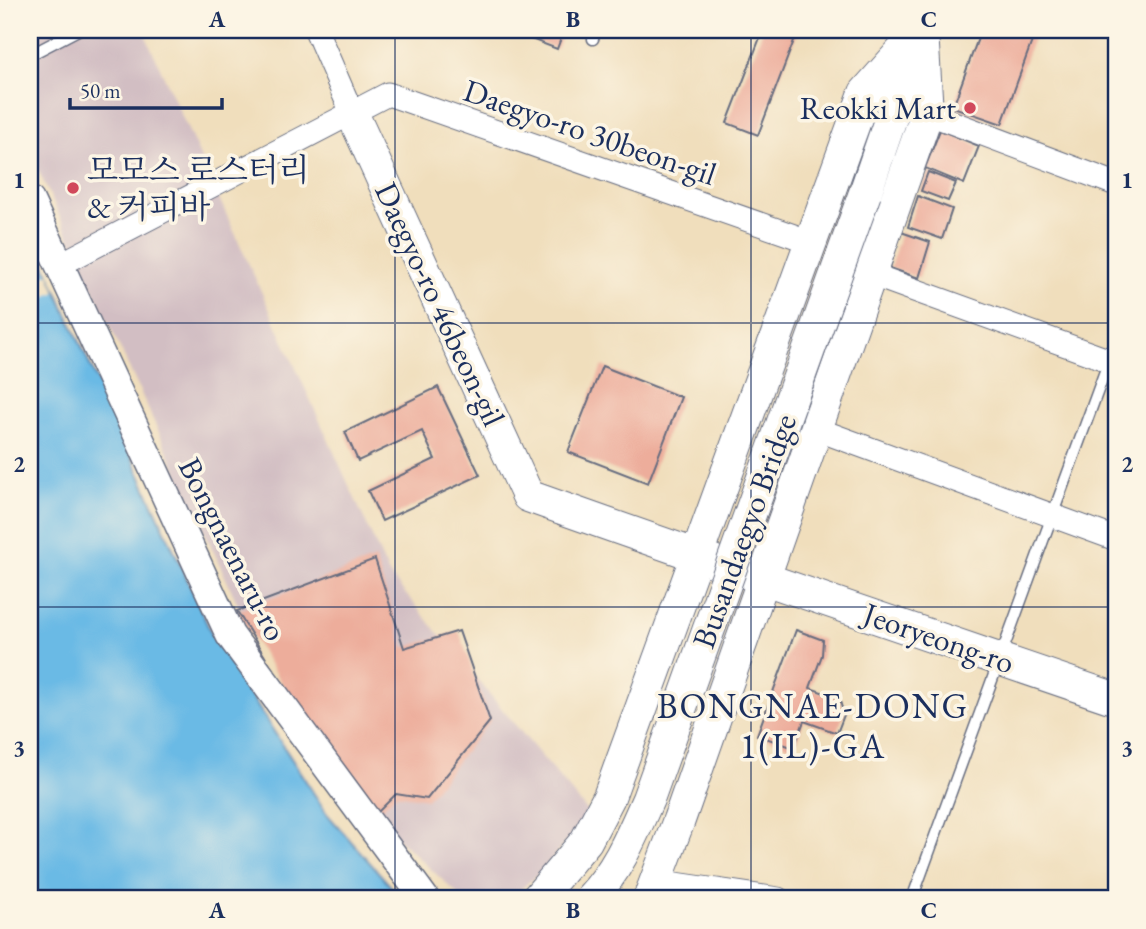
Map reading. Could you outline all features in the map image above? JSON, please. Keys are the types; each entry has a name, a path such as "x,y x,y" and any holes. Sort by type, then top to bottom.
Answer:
{"main road":[{"path":"652,890 927,113 921,30"},
{"path":"537,899 586,841 610,797 865,93 921,30"},
{"name":"Busandaegyo Bridge","path":"590,899 603,886 619,861 648,799 921,30"},
{"name":"Daegyo-ro 46beon-gil","path":"352,113 528,496"},
{"name":"Jeoryeong-ro","path":"528,496 1116,699"}],"street":[{"path":"316,30 352,113"},
{"name":"Daegyo-ro 30beon-gil","path":"59,265 388,94 811,242"},
{"path":"927,113 1116,184"},
{"name":"Bongnaenaru-ro","path":"30,201 230,635 425,899"},
{"path":"870,274 1114,355"},
{"path":"816,429 1116,539"},
{"path":"652,890 778,899"}],"lane":[{"path":"30,55 78,30"},
{"path":"912,899 1114,355"}],"shaded area":[{"path":"30,30 143,30 389,574 589,813 542,871 509,899 463,899 350,794 246,622 30,152"}],"water":[{"path":"30,232 213,637 327,814 402,899 30,899"}],"pier":[{"path":"49,274 56,292 30,303 30,281"}],"building":[{"path":"525,30 564,30 557,49 523,36"},
{"path":"763,30 798,30 758,135 727,123"},
{"path":"981,30 1036,30 1002,124 953,107"},
{"path":"940,130 979,146 964,184 925,168"},
{"path":"928,172 956,183 948,201 921,191"},
{"path":"918,196 952,209 942,239 908,227"},
{"path":"901,232 930,242 919,278 890,268"},
{"path":"602,366 681,397 648,483 568,452"},
{"path":"438,387 480,475 382,521 368,491 435,459 422,431 358,461 345,432"},
{"path":"375,559 404,648 459,631 490,721 427,799 396,794 376,814 281,683 237,611"},
{"path":"796,630 823,640 822,655 810,688 839,698 844,715 837,733 804,721 794,748 757,735"}],"place":[{"name":"Reokki Mart","path":"970,108"},
{"name":"모모스 로스터리 & 커피바","path":"73,188"}],"district":[{"name":"BONGNAE-DONG 1(IL)-GA","path":"813,726"}]}
